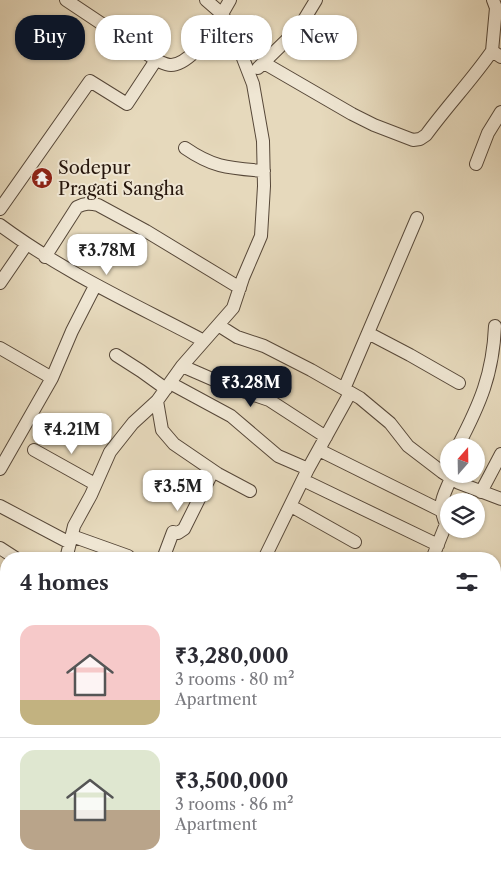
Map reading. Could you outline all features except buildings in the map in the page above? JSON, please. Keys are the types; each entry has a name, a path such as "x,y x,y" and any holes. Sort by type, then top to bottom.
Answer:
{"street":[{"path":"66,0 95,19"},
{"path":"206,0 222,15"},
{"path":"223,15 230,0"},
{"path":"249,74 264,63 299,28 316,0"},
{"path":"264,63 374,125 413,140 420,139 482,66 496,54 496,8 493,0"},
{"path":"0,209 90,81 127,104 156,60 169,65 178,64 184,60"},
{"path":"68,552 74,526 110,452 133,423 157,401 182,366 233,308 261,236 264,172 263,142 253,84 244,60"},
{"path":"476,164 488,133 501,112"},
{"path":"185,148 200,158 218,166 264,172"},
{"path":"46,257 77,207 90,203 98,205 146,231 240,288"},
{"path":"267,552 326,437 347,391 368,333 417,218"},
{"path":"0,225 46,257 95,286 204,341"},
{"path":"0,282 26,244"},
{"path":"0,469 52,378 72,331 95,286"},
{"path":"218,325 237,337 264,346 360,398 390,423 408,446 440,467"},
{"path":"462,438 484,393 494,352 495,326"},
{"path":"368,333 459,383"},
{"path":"0,348 52,378"},
{"path":"116,355 168,386 231,416 278,456 306,475 438,545"},
{"path":"182,366 228,386 269,400 326,437"},
{"path":"157,401 162,430 174,444 214,471 250,491"},
{"path":"34,450 95,484"},
{"path":"319,450 440,510"},
{"path":"481,492 501,454"},
{"path":"166,552 173,532 182,532 184,529 214,471"},
{"path":"459,483 501,499"},
{"path":"0,506 71,540 114,552"},
{"path":"290,506 356,542"},
{"path":"435,552 441,538"}],"place":[{"name":"Sodepur Pragati Sangha","path":"42,178"}]}
